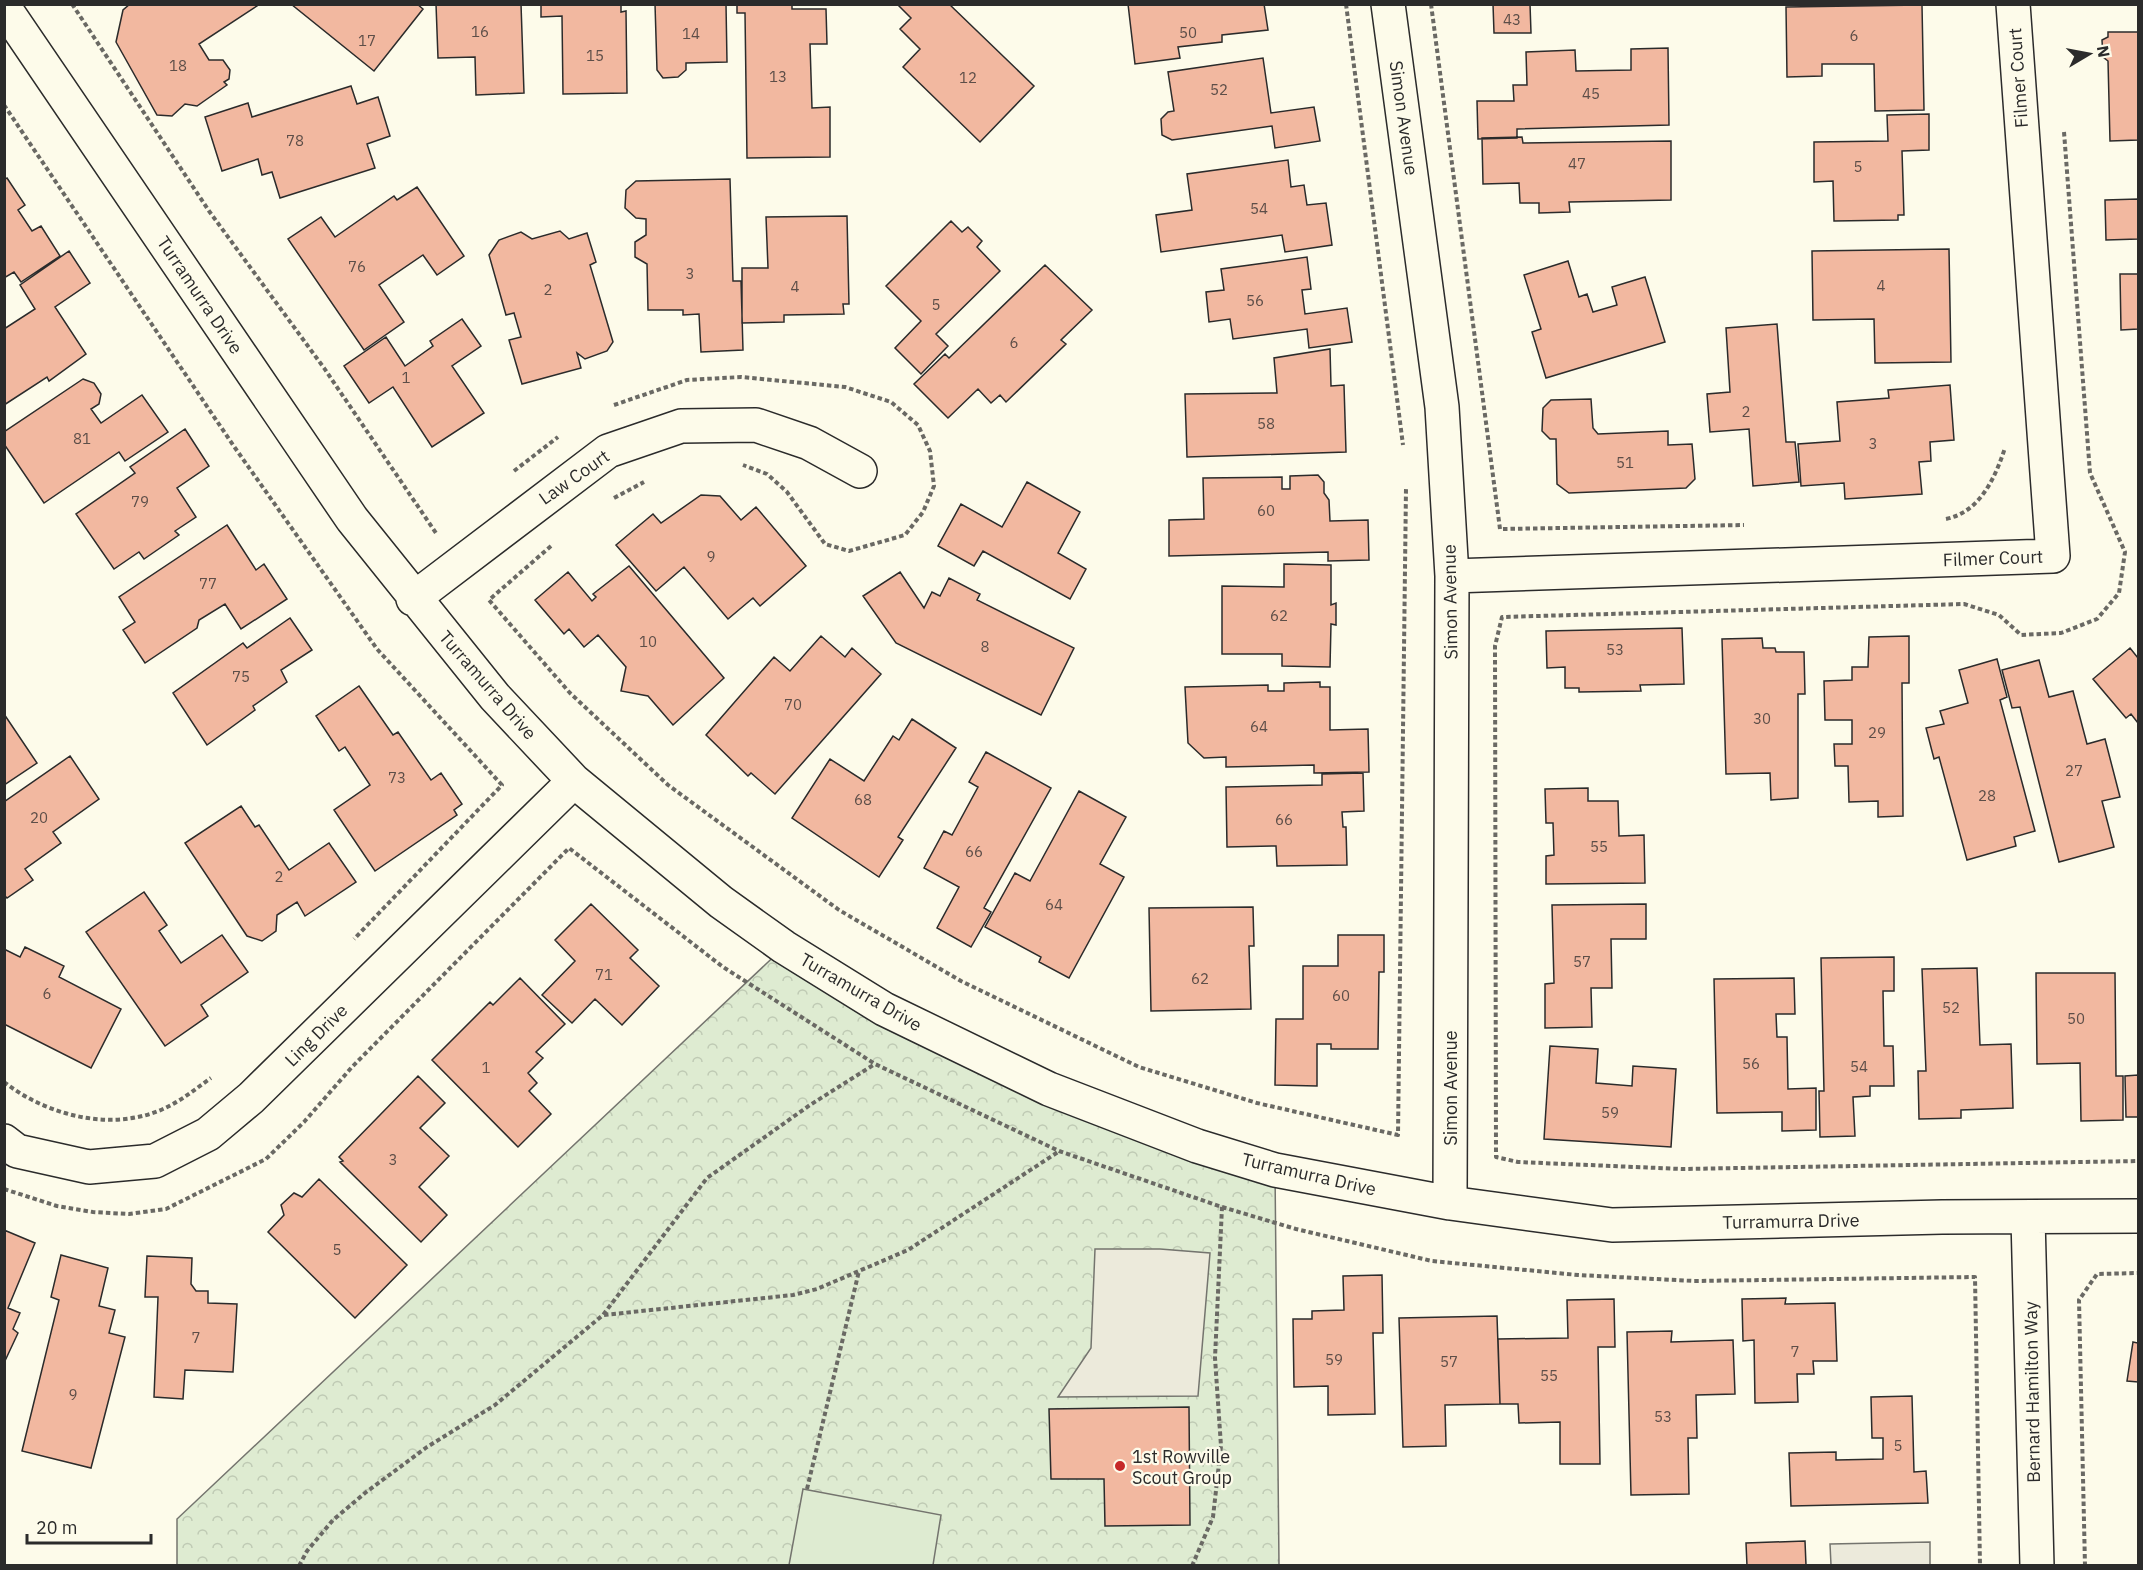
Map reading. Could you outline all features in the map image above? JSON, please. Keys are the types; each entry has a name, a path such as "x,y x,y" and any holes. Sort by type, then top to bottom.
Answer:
{"street":[{"name":"Simon Avenue","path":"1388,4 1442,407 1452,576 1450,1203"},
{"name":"Filmer Court","path":"1452,576 2054,556 2013,4"},
{"name":"Turramurra Drive","path":"4,7 352,519 413,599 495,697 574,781 721,902 784,946 884,1010 1060,1093 1225,1155 1275,1170 1450,1203 1612,1225 2139,1216"},
{"name":"Law Court","path":"413,599 608,451 681,426 756,425 809,443 860,471"},
{"name":"Ling Drive","path":"4,1141 17,1151 89,1167 155,1161 208,1134 251,1098 574,781"},
{"name":"Bernard Hamilton Way","path":"2028,1218 2037,1566"}],"path":[{"path":"72,4 209,211 324,368 436,533 445,526"},
{"path":"1346,4 1404,456"},
{"path":"1431,4 1500,529 1752,525"},
{"path":"4,105 233,445 377,649 502,785 346,947"},
{"path":"2063,122 2090,473 2125,552 2119,592 2097,619 2061,633 2021,635 1999,615 1964,604 1502,617 1495,646 1496,1157 1518,1162 1682,1169 2139,1161"},
{"path":"605,409 636,396 687,381 741,376 845,387 891,402 918,425 930,451 934,486 923,512 905,535 849,551 825,544 787,492 767,474 735,461"},
{"path":"509,475 560,436"},
{"path":"1942,520 1964,515 1994,480 2007,442"},
{"path":"606,502 648,480"},
{"path":"556,542 489,600 570,693 668,785 829,903 962,981 1139,1067 1257,1103 1398,1135 1406,480"},
{"path":"299,1566 307,1551 333,1520 364,1493 427,1447 495,1405 603,1315 707,1178 810,1105 875,1064"},
{"path":"4,1082 25,1098 59,1113 99,1120 139,1116 171,1105 217,1074"},
{"path":"603,1315 793,1295 817,1289 908,1250 1059,1151"},
{"path":"1192,1566 1214,1517 1221,1446 1215,1358 1222,1207"},
{"path":"807,1489 859,1271"},
{"path":"2085,1566 2079,1300 2097,1274 2139,1273"},
{"path":"1975,1277 1980,1566"}],"green space":[{"path":"784,947 884,1009 1275,1170 1279,1565 177,1566 177,1519"},
{"path":"803,1489 941,1515 933,1565 789,1565"}],"shaded area":[{"path":"1095,1249 1160,1249 1210,1253 1198,1396 1058,1397 1091,1348"},
{"path":"1930,1542 1930,1565 1831,1565 1830,1544"}],"building":[{"path":"130,4 260,4 199,44 209,60 223,60 230,70 229,79 224,82 227,85 197,106 185,104 172,116 157,115 116,42 123,10"},
{"path":"291,4 417,4 423,9 374,71"},
{"path":"436,4 521,4 524,93 476,95 475,57 438,58"},
{"path":"541,4 621,4 621,12 626,11 627,93 563,94 562,16 541,17"},
{"path":"655,4 726,4 727,62 686,63 686,70 678,77 663,78 657,70"},
{"path":"737,4 792,4 792,9 826,9 827,44 810,44 812,108 830,107 830,157 747,158 745,13 737,13"},
{"path":"897,4 949,4 1034,86 980,142 903,67 920,49 900,29 911,18"},
{"path":"1128,4 1264,4 1268,30 1222,35 1222,42 1178,47 1180,58 1135,64"},
{"path":"1493,4 1530,4 1531,33 1494,33"},
{"path":"1922,5 1924,110 1875,111 1874,64 1822,64 1822,76 1787,77 1786,7"},
{"path":"2108,32 2138,32 2138,140 2110,141 2108,61 2103,57 2102,40 2108,37"},
{"path":"1668,48 1669,125 1517,129 1517,138 1478,139 1477,101 1514,101 1513,85 1527,85 1526,52 1575,50 1576,71 1631,70 1631,49"},
{"path":"1263,58 1271,113 1314,107 1320,141 1275,148 1272,126 1172,140 1162,135 1161,119 1168,112 1174,111 1168,72"},
{"path":"351,86 357,104 378,97 390,136 367,144 375,168 280,198 272,172 262,175 258,159 222,171 205,117 248,103 252,117"},
{"path":"1929,114 1929,150 1902,151 1904,215 1898,215 1898,220 1834,221 1833,181 1814,182 1814,142 1888,141 1887,115"},
{"path":"1522,137 1523,143 1671,141 1671,200 1569,202 1570,212 1539,213 1539,203 1520,203 1519,183 1483,184 1482,138"},
{"path":"1288,160 1291,187 1304,185 1307,205 1326,203 1332,245 1285,252 1282,235 1161,252 1156,215 1192,210 1187,174"},
{"path":"7,178 25,205 18,210 32,231 41,226 60,256 21,282 14,272 4,278 4,180"},
{"path":"730,179 733,281 741,281 743,350 701,352 699,314 683,315 683,310 648,310 647,264 635,257 635,242 646,235 646,219 636,218 625,208 626,190 636,181"},
{"path":"417,187 464,256 437,275 423,255 379,285 404,322 364,350 288,239 321,217 335,237 394,196 397,200"},
{"path":"2138,199 2138,239 2106,240 2105,200"},
{"path":"847,216 849,304 843,304 844,314 784,315 784,322 742,323 742,268 768,268 766,217"},
{"path":"951,221 962,232 968,227 982,241 977,247 1000,271 936,334 948,346 921,374 895,348 921,321 886,286"},
{"path":"560,231 569,239 587,233 596,262 590,265 613,342 607,351 585,359 577,353 581,368 522,384 509,340 521,337 514,313 506,315 489,255 499,240 521,232 532,239"},
{"path":"1949,249 1951,362 1875,363 1874,319 1813,320 1812,251"},
{"path":"69,251 90,283 55,307 86,354 49,381 47,377 4,405 4,329 35,309 20,285"},
{"path":"1307,257 1311,289 1302,290 1305,314 1347,308 1352,342 1309,348 1307,329 1233,339 1230,319 1209,322 1206,292 1224,290 1221,269"},
{"path":"1568,261 1579,297 1587,294 1593,312 1617,305 1612,287 1645,277 1665,342 1546,378 1532,332 1541,329 1524,275"},
{"path":"1045,265 1092,310 1061,340 1066,344 1006,402 1000,395 991,403 978,389 948,418 914,384 945,354 949,358"},
{"path":"2120,274 2138,274 2138,329 2121,330"},
{"path":"462,319 481,346 452,366 484,413 432,447 393,387 369,403 344,366 386,337 405,366 433,346 430,341"},
{"path":"1777,324 1786,442 1795,442 1799,482 1753,486 1749,429 1710,432 1707,394 1730,392 1726,328"},
{"path":"1330,349 1331,386 1344,385 1346,452 1187,457 1185,394 1277,393 1274,358"},
{"path":"83,379 94,383 101,394 99,404 91,409 101,423 142,395 168,432 125,461 119,452 44,503 4,444 4,432"},
{"path":"1950,385 1954,440 1930,442 1931,461 1919,462 1922,494 1845,499 1844,483 1801,486 1798,444 1840,441 1837,402 1889,398 1888,390"},
{"path":"1591,399 1593,428 1598,434 1668,431 1668,445 1692,444 1695,479 1686,488 1569,493 1557,484 1556,439 1550,439 1542,431 1543,408 1551,400"},
{"path":"185,429 209,466 177,488 196,517 175,531 179,535 144,559 139,552 114,569 76,514 135,473 130,467"},
{"path":"1318,475 1324,482 1324,493 1329,500 1330,521 1368,520 1369,560 1328,561 1328,552 1169,556 1169,520 1204,519 1203,478 1282,477 1282,489 1290,489 1290,476"},
{"path":"1027,482 1080,512 1058,553 1086,569 1070,599 983,551 974,566 938,546 961,504 1002,527"},
{"path":"701,495 720,496 741,520 756,507 806,566 760,606 753,598 728,619 684,567 656,591 616,545 653,514 661,523"},
{"path":"227,525 256,570 264,564 287,599 241,629 225,604 199,620 197,628 145,663 123,630 135,622 119,597"},
{"path":"1284,564 1331,565 1331,605 1336,603 1336,625 1331,624 1330,667 1282,666 1282,654 1222,654 1222,586 1284,587"},
{"path":"629,566 724,678 673,725 648,696 621,691 626,667 598,635 584,647 569,629 564,634 535,600 568,572 592,601 596,597 593,594"},
{"path":"900,572 924,608 932,592 940,596 949,578 980,594 977,600 1074,648 1041,715 896,643 863,596"},
{"path":"290,618 312,650 281,670 287,682 253,706 255,710 207,745 173,693 243,643 247,648"},
{"path":"1682,628 1684,684 1640,685 1641,691 1579,692 1579,688 1565,688 1565,667 1547,668 1546,631"},
{"path":"821,636 845,657 852,648 881,674 775,794 751,773 748,776 706,735 774,657 790,671"},
{"path":"1909,636 1909,683 1902,683 1903,816 1878,817 1878,801 1849,802 1848,766 1835,766 1834,744 1852,744 1852,720 1825,720 1824,681 1852,680 1852,667 1868,667 1869,637"},
{"path":"1762,638 1763,648 1775,648 1776,652 1804,652 1805,694 1798,694 1798,798 1771,800 1770,773 1726,774 1722,639"},
{"path":"2130,648 2138,658 2138,723 2131,714 2126,718 2093,679"},
{"path":"1997,659 2007,697 2000,700 2035,831 2014,837 2016,846 1967,860 1939,757 1934,759 1926,728 1944,724 1940,711 1968,703 1959,670"},
{"path":"2039,660 2049,697 2073,691 2087,744 2105,739 2120,797 2102,801 2114,847 2059,862 2020,707 2012,708 2002,670"},
{"path":"1320,682 1320,687 1330,687 1330,730 1368,729 1369,772 1314,773 1314,765 1226,767 1226,757 1204,758 1188,743 1185,687 1268,685 1268,691 1284,691 1284,683"},
{"path":"359,686 393,735 398,732 431,780 441,773 462,804 454,810 457,815 375,871 334,810 370,785 345,747 339,751 316,716"},
{"path":"4,714 37,763 4,785"},
{"path":"912,719 956,748 898,837 903,840 879,877 792,818 830,759 864,781 893,736 899,740"},
{"path":"986,752 1051,788 984,908 991,912 971,947 937,928 959,887 924,868 944,831 952,835 978,787 969,782"},
{"path":"70,756 99,799 53,832 61,843 25,869 33,880 7,898 4,895 4,802"},
{"path":"1363,773 1364,811 1342,812 1343,827 1346,827 1347,865 1277,866 1276,846 1227,847 1226,787 1322,785 1322,774"},
{"path":"1588,788 1588,801 1618,801 1619,836 1644,835 1645,883 1546,884 1546,856 1554,855 1553,823 1546,823 1545,789"},
{"path":"1079,791 1126,817 1100,864 1124,877 1069,978 1039,962 1041,957 985,927 1015,873 1030,881"},
{"path":"241,806 255,827 259,825 289,870 329,843 356,882 305,916 297,902 277,915 276,931 262,941 247,936 185,843"},
{"path":"144,892 167,925 159,931 181,963 222,935 248,972 201,1005 208,1016 165,1046 86,932"},
{"path":"591,904 638,950 630,958 659,986 622,1025 595,999 572,1023 542,995 575,961 555,940"},
{"path":"1646,904 1646,939 1611,939 1612,988 1591,988 1592,1027 1545,1028 1545,984 1554,983 1552,905"},
{"path":"1253,907 1254,946 1249,946 1251,1009 1151,1011 1149,908"},
{"path":"1338,935 1384,935 1384,972 1379,972 1378,1049 1331,1049 1331,1044 1317,1044 1317,1086 1275,1085 1276,1019 1303,1019 1303,966 1338,966"},
{"path":"25,947 64,966 59,977 121,1009 91,1068 4,1024 4,949 20,957"},
{"path":"1894,957 1894,991 1883,991 1884,1046 1893,1046 1894,1086 1870,1086 1870,1096 1853,1097 1855,1136 1820,1137 1819,1091 1824,1091 1821,958"},
{"path":"1977,968 1980,1045 2011,1044 2013,1108 1961,1110 1961,1118 1919,1119 1918,1071 1926,1071 1922,969"},
{"path":"2036,973 2115,973 2116,1076 2123,1076 2123,1120 2081,1121 2080,1063 2037,1064"},
{"path":"520,978 565,1024 536,1052 543,1058 528,1073 537,1083 529,1091 551,1114 518,1147 432,1060 490,1002 493,1005"},
{"path":"1794,978 1795,1014 1776,1014 1777,1037 1787,1037 1788,1089 1816,1088 1816,1130 1782,1131 1782,1112 1717,1113 1714,979"},
{"path":"1550,1046 1598,1049 1596,1083 1632,1086 1633,1066 1676,1069 1671,1147 1544,1139"},
{"path":"2138,1075 2138,1117 2126,1117 2125,1076"},
{"path":"418,1076 445,1103 420,1128 449,1156 419,1187 447,1215 421,1242 340,1162 343,1161 339,1157"},
{"path":"319,1179 407,1265 355,1318 268,1232 284,1215 281,1205 294,1193 302,1197"},
{"path":"4,1230 35,1243 8,1308 20,1313 13,1329 18,1333 4,1363"},
{"path":"61,1255 108,1268 99,1306 115,1310 109,1333 125,1337 91,1468 22,1451 59,1300 51,1297"},
{"path":"147,1256 192,1258 191,1284 196,1291 208,1291 208,1303 237,1304 233,1372 185,1370 183,1399 154,1397 158,1297 145,1297"},
{"path":"1382,1275 1383,1333 1373,1333 1375,1414 1328,1415 1328,1386 1294,1387 1293,1319 1312,1319 1312,1311 1344,1310 1343,1276"},
{"path":"1786,1298 1785,1304 1835,1303 1837,1361 1813,1361 1814,1374 1797,1374 1798,1402 1755,1403 1754,1340 1743,1341 1742,1299"},
{"path":"1614,1299 1615,1347 1598,1347 1600,1464 1560,1464 1560,1422 1519,1423 1518,1404 1500,1404 1498,1339 1568,1338 1567,1300"},
{"path":"1497,1316 1500,1404 1445,1405 1446,1446 1403,1447 1399,1318"},
{"path":"1672,1331 1671,1342 1733,1340 1735,1394 1696,1395 1697,1438 1688,1438 1689,1494 1631,1495 1627,1332"},
{"path":"2133,1342 2138,1343 2138,1382 2127,1381"},
{"path":"1912,1396 1914,1472 1926,1471 1928,1503 1791,1506 1789,1453 1836,1452 1836,1460 1883,1459 1883,1438 1872,1438 1871,1397"},
{"name":"1st Rowville Scout Group","path":"1189,1407 1190,1525 1105,1526 1104,1479 1051,1479 1049,1409"},
{"path":"1805,1541 1806,1565 1821,1566 1747,1566 1746,1543"}],"place":[{"name":"1st Rowville Scout Group","path":"1120,1466"}]}
